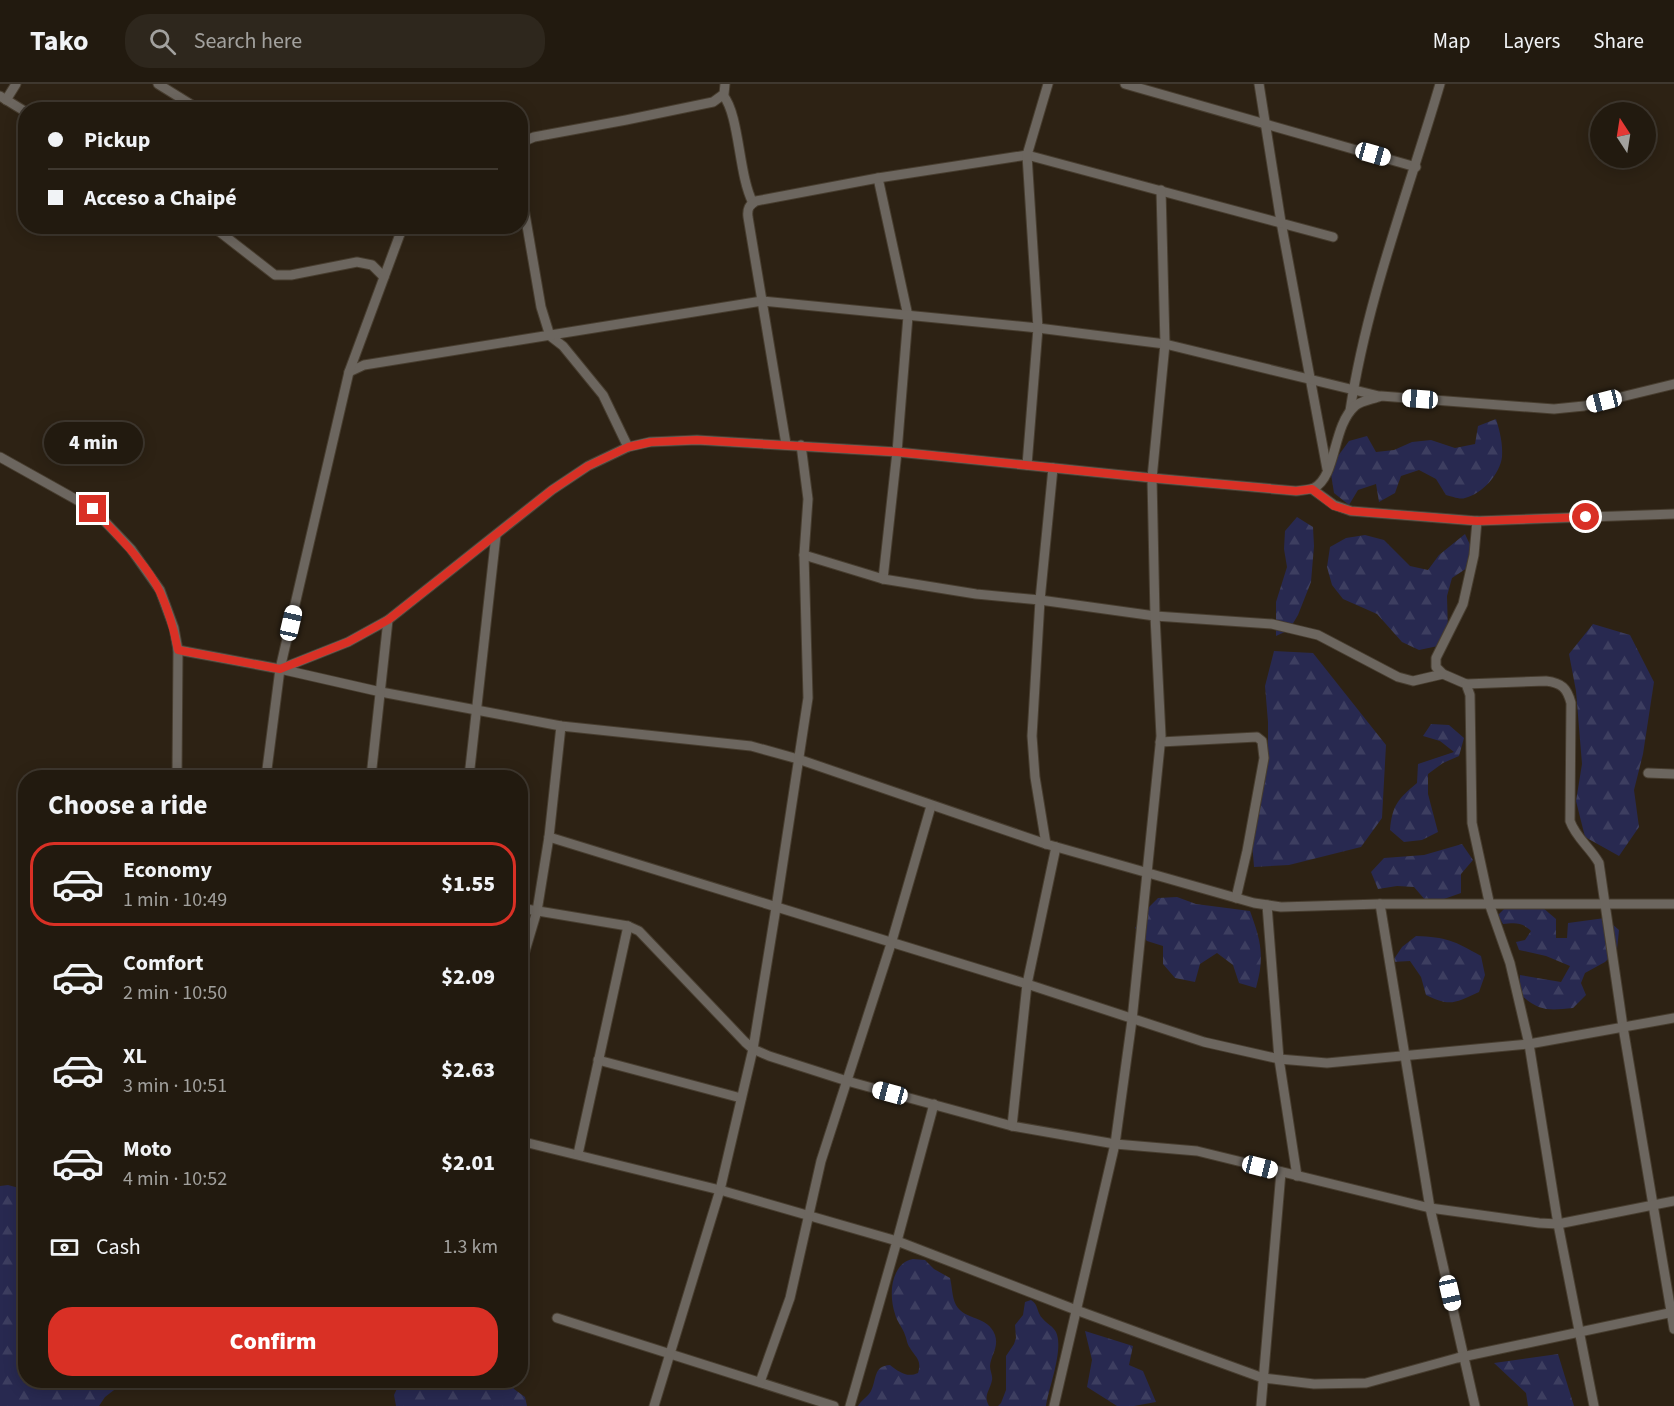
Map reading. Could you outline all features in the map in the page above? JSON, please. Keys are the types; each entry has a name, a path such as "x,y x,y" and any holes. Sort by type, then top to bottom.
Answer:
{"street":[{"path":"16,84 3,98 18,107"},
{"path":"158,84 187,102"},
{"path":"725,84 723,96 730,106 745,183 753,203"},
{"path":"1027,465 1038,328 1027,154 1048,84"},
{"path":"1125,84 1416,167"},
{"path":"1259,84 1281,222 1328,472"},
{"path":"1350,413 1353,390 1386,255 1416,167 1440,84"},
{"path":"528,140 534,137 714,102 723,96"},
{"path":"786,444 747,210 753,203 878,178 1027,154 1333,237"},
{"path":"878,178 908,316 897,452 883,579"},
{"path":"1054,1406 1115,1144 1132,1020 1160,742 1152,478 1165,344 1161,190"},
{"path":"528,231 541,307 550,336 563,346 603,395 628,447"},
{"path":"222,234 275,275 291,275 357,262 372,265 384,277"},
{"path":"267,770 280,669 349,372 400,234"},
{"path":"349,372 364,365 762,301 1038,328 1165,344 1381,396 1554,409 1584,406 1674,384"},
{"path":"280,669 348,642 388,620 570,478 588,466 628,447 651,442 697,440 786,444 897,452 1296,491 1312,489 1320,484 1328,472 1339,429 1355,405 1381,396"},
{"path":"654,1406 720,1190 753,1049 776,908 808,698 804,555 808,499 801,445"},
{"path":"0,457 93,509 131,549 160,590 174,628 178,650 177,770"},
{"path":"1012,1126 1027,984 1051,846 1035,777 1032,736 1053,468"},
{"path":"1312,489 1334,506 1351,511 1477,521 1674,514"},
{"path":"1477,521 1474,555 1463,604 1436,658 1436,667 1443,674 1466,684 1546,681 1559,682 1568,690 1571,703 1570,821 1575,834 1592,850 1599,863 1607,904 1623,1027 1674,1329"},
{"path":"470,770 496,535"},
{"path":"804,555 883,579 976,594 1041,600 1155,616 1272,624 1318,635 1398,677 1413,681 1443,674"},
{"path":"372,770 388,620"},
{"path":"178,650 561,726 751,746 798,759 1051,846 1267,905 1281,907 1380,904 1490,906 1674,904"},
{"path":"1466,684 1470,695 1472,823 1490,906 1510,963 1529,1044 1558,1224 1594,1406"},
{"path":"528,941 537,911 549,837 561,726"},
{"path":"1160,742 1254,737 1259,737 1262,741 1264,759 1236,898"},
{"path":"1647,773 1674,774"},
{"path":"760,1382 790,1298 821,1161 891,944 931,806"},
{"path":"549,837 1027,984 1204,1042 1278,1059 1327,1063 1529,1044 1674,1018"},
{"path":"1380,904 1430,1208 1475,1406"},
{"path":"1267,905 1278,1059 1297,1176"},
{"path":"528,909 628,926 639,931 753,1049 847,1081 1012,1126 1115,1144 1197,1151 1430,1208 1539,1223 1558,1224 1674,1201"},
{"path":"578,1154 628,926"},
{"path":"598,1060 741,1098"},
{"path":"850,1406 934,1104"},
{"path":"528,1143 720,1190 897,1241 1076,1310 1263,1378 1314,1384 1366,1383 1464,1357 1672,1312"},
{"path":"1261,1406 1281,1172"},
{"path":"557,1318 834,1406"}],"green space":[{"path":"1496,419 1502,443 1501,463 1484,488 1471,496 1461,499 1446,495 1436,479 1419,470 1401,476 1395,493 1379,502 1376,484 1358,490 1349,505 1334,493 1331,474 1338,456 1349,441 1367,436 1376,452 1394,450 1412,442 1431,440 1455,448 1475,444 1478,426"},
{"path":"1297,517 1313,527 1311,582 1298,615 1289,630 1276,636 1276,602 1287,567 1284,549 1285,531"},
{"path":"1465,534 1473,551 1467,568 1452,578 1447,596 1448,632 1438,646 1419,650 1402,642 1377,614 1343,599 1332,585 1327,567 1330,547 1346,538 1365,535 1384,540 1410,566 1428,570 1439,555"},
{"path":"1593,624 1630,635 1654,682 1643,754 1634,790 1639,827 1619,856 1585,837 1576,801 1582,764 1576,691 1569,654"},
{"path":"1274,651 1313,653 1386,745 1382,818 1361,847 1289,865 1254,867 1251,829 1268,758 1265,686"},
{"path":"1431,724 1449,725 1464,738 1459,756 1443,763 1428,774 1428,794 1438,832 1422,840 1404,842 1390,830 1391,821 1398,803 1405,793 1417,783 1418,764 1454,752 1440,741 1423,736"},
{"path":"1462,844 1473,860 1461,874 1461,893 1444,899 1426,901 1414,887 1397,886 1378,889 1371,872 1384,858 1424,855"},
{"path":"1177,897 1196,904 1250,911 1257,931 1261,958 1256,988 1239,983 1233,965 1217,953 1200,964 1195,982 1175,978 1163,964 1163,946 1147,941 1135,928 1145,911 1158,898"},
{"path":"1542,907 1556,919 1556,938 1567,938 1568,923 1605,918 1619,930 1617,950 1605,962 1585,973 1581,983 1586,995 1573,1008 1543,1008 1519,993 1520,975 1561,982 1570,966 1546,956 1519,950 1516,942 1525,940 1531,931 1518,924 1503,924 1498,915 1505,908"},
{"path":"1416,936 1450,941 1481,956 1485,975 1479,992 1452,1002 1441,1001 1426,995 1421,977 1410,961 1392,962 1402,947"},
{"path":"0,1186 18,1188 18,1388 117,1388 105,1397 99,1406 0,1406"},
{"path":"913,1259 925,1260 934,1269 950,1278 955,1302 960,1310 992,1329 996,1339 990,1366 992,1380 987,1396 989,1406 858,1406 871,1391 876,1374 881,1368 890,1365 907,1375 918,1373 919,1362 908,1345 896,1317 892,1299 896,1273 903,1264"},
{"path":"1031,1300 1045,1321 1055,1330 1058,1339 1057,1358 1046,1406 998,1406 1006,1390 1006,1356 1016,1338 1015,1325 1023,1315 1025,1302"},
{"path":"1085,1331 1133,1346 1129,1365 1143,1371 1156,1402 1117,1406 1087,1387 1092,1360"},
{"path":"1558,1354 1574,1406 1528,1406 1526,1393 1494,1363"},
{"path":"397,1388 514,1388 525,1397 527,1406 396,1406 394,1395"}],"route":[{"path":"93,509 131,549 160,590 174,628 178,650 280,669 348,642 388,620 552,490 588,466 628,447 651,442 697,440 786,444 897,452 1296,491 1312,489 1334,506 1351,511 1477,521 1586,517"}]}
